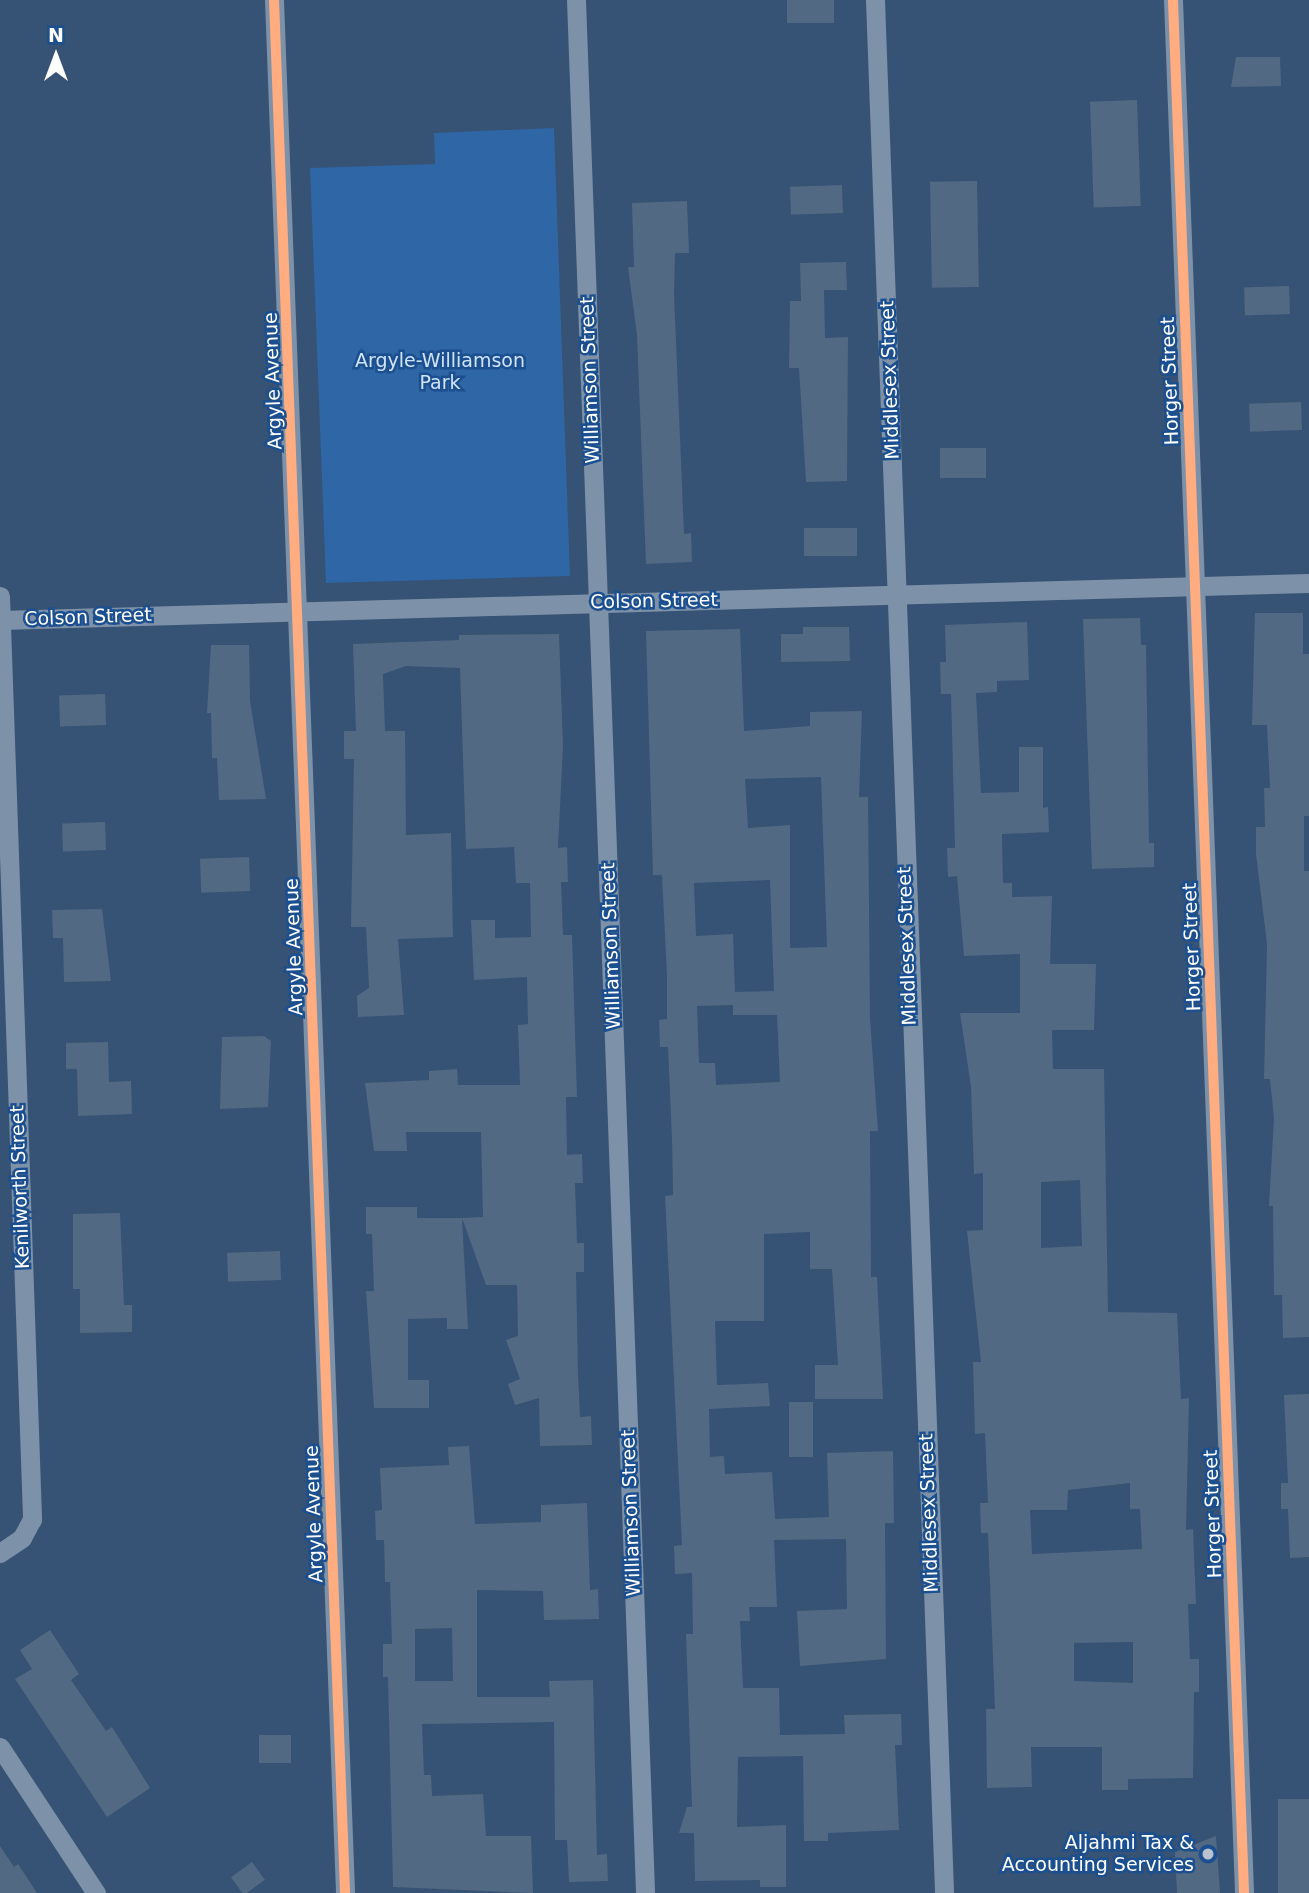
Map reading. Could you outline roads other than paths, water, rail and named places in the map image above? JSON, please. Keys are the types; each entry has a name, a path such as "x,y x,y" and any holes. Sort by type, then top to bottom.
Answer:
{"street":[{"name":"Argyle Avenue","path":"274,0 301,611 345,1893"},
{"name":"Williamson Street","path":"576,0 645,1893"},
{"name":"Middlesex Street","path":"875,0 894,595 944,1893"},
{"name":"Horger Street","path":"1173,0 1244,1893"},
{"name":"Colson Street","path":"0,620 1309,583"},
{"name":"Kenilworth Street","path":"0,596 32,1519 22,1538 0,1553"},
{"path":"0,1747 96,1893"}],"place":[{"name":"Aljahmi Tax & Accounting Services","path":"1208,1854"}],"park label":[{"name":"Argyle-Williamson Park","path":"440,372"}]}
